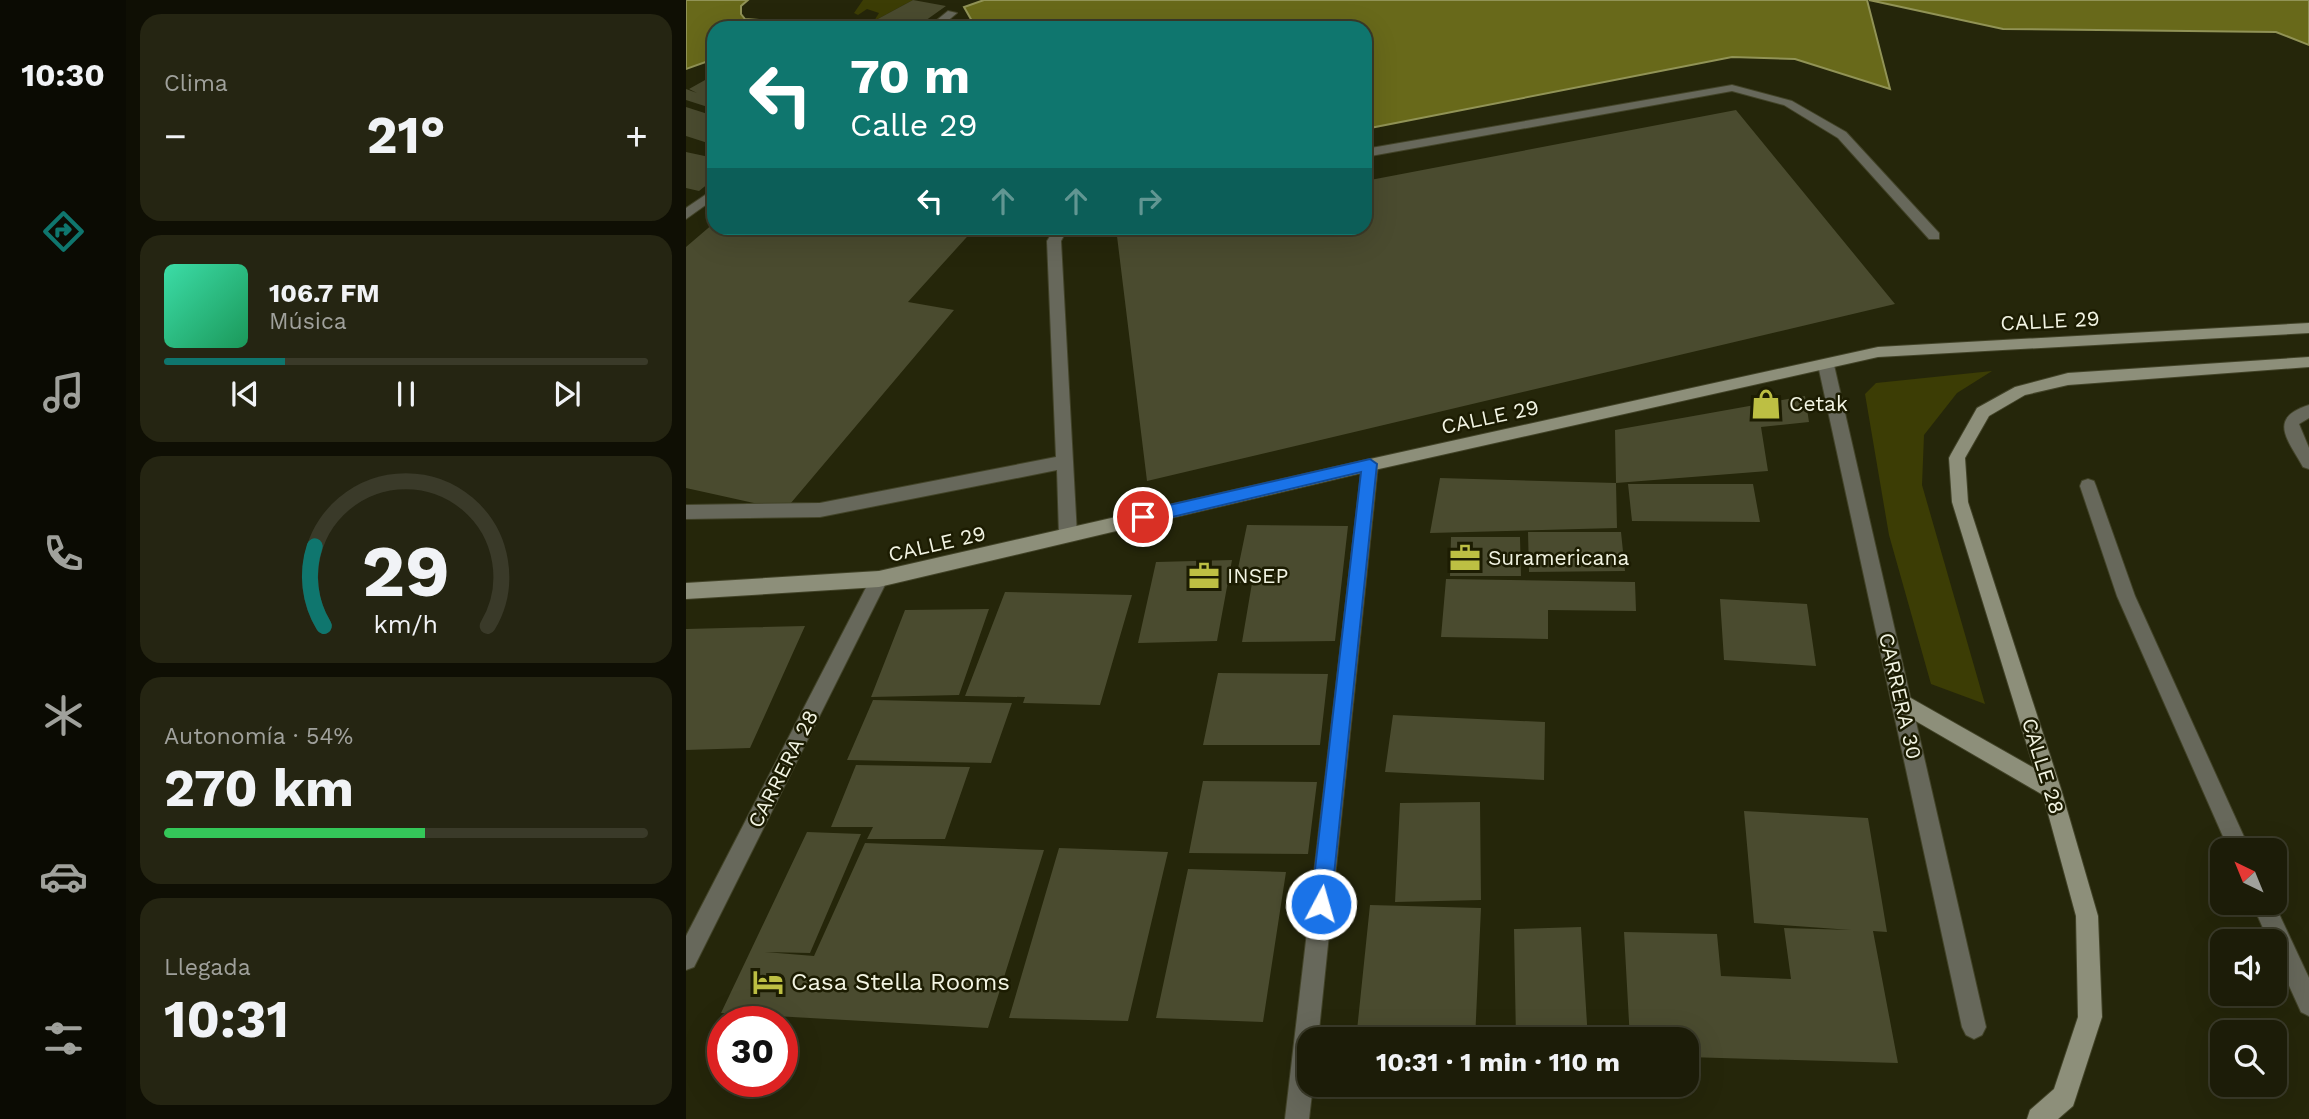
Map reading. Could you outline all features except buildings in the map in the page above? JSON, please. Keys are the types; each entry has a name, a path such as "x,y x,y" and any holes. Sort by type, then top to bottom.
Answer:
{"main road":[{"name":"CALLE 29","path":"686,591 880,579 1370,464 1878,352 2309,328"},
{"name":"CALLE 28","path":"2039,1119 2064,1097 2090,1017 2087,916 1961,502 1957,458 1983,412 2020,391 2068,379 2309,362"},
{"path":"1902,703 2050,789"}],"street":[{"path":"941,21 952,13"},
{"path":"1372,152 1732,88 1788,103 1842,135 1934,236"},
{"path":"686,215 707,198"},
{"path":"1057,235 1054,240 1068,535"},
{"name":"CARRERA 30","path":"1826,365 1975,1027"},
{"path":"2309,411 2291,421 2303,440 2309,463"},
{"path":"686,512 820,510 1064,461"},
{"path":"1297,1119 1370,464"},
{"path":"2088,486 2126,596 2235,838"},
{"name":"CARRERA 28","path":"686,959 880,579"},
{"path":"2268,915 2309,1004"}],"shaded area":[{"path":"686,0 748,0 741,6 741,14 745,19 762,21 707,21 707,62 686,69"},
{"path":"863,0 913,0 874,21 879,13 867,9 858,15 854,13"},
{"path":"984,0 1867,0 1890,89 1795,59 1732,57 1372,128 1372,21 972,21 964,7"},
{"path":"1869,0 2309,0 2309,45 2276,32 2003,29"},
{"path":"1992,371 1957,393 1924,435 1922,485 1985,704 1931,684 1889,535 1865,394 1876,383"}],"place":[{"name":"Cetak","path":"1766,404"},
{"name":"Suramericana","path":"1465,558"},
{"name":"INSEP","path":"1204,576"},
{"name":"Casa Stella Rooms","path":"768,982"}],"route":[{"path":"1143,517 1370,464 1321,904"}]}
